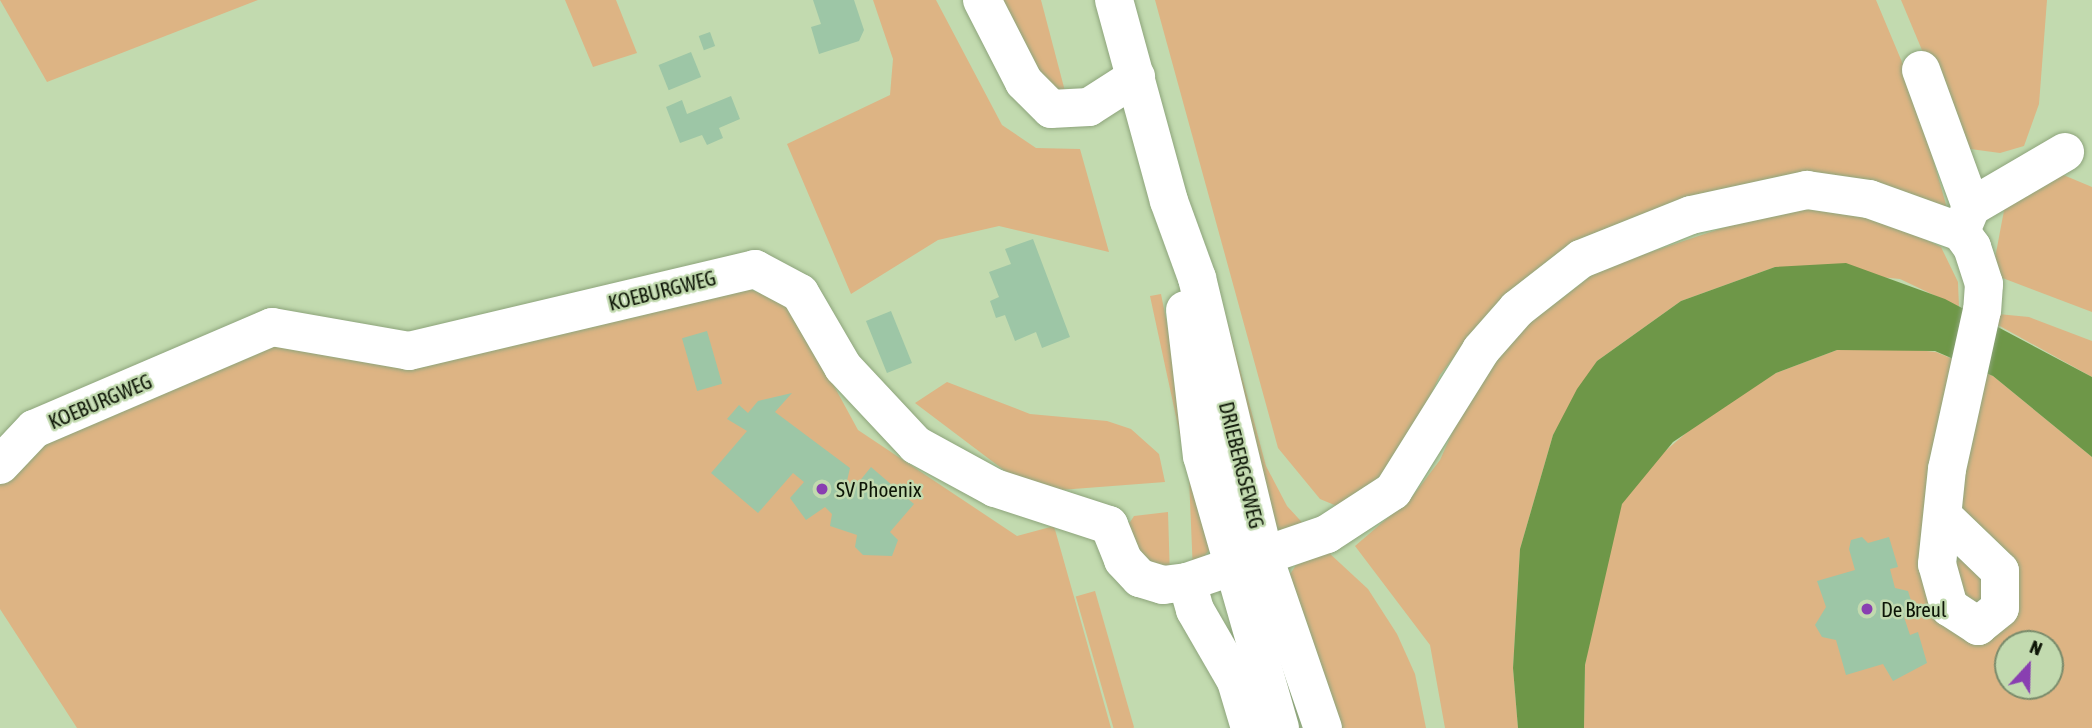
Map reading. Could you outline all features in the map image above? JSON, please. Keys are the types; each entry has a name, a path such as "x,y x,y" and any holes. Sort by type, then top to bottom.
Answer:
{"street":[{"path":"982,0 1024,82 1051,109 1090,107 1136,77"},
{"name":"DRIEBERGSEWEG","path":"1114,0 1169,201 1202,456 1323,728"},
{"path":"1921,70 1984,284 1982,310 1947,469 1946,519"},
{"path":"1966,220 2065,152"},
{"name":"KOEBURGWEG","path":"0,465 34,429 272,327 409,351 755,269 800,293 843,367 916,445 995,488 1109,525 1123,560 1140,578 1163,585 1187,582 1249,565 1327,534 1393,491 1481,350 1517,309 1581,259 1690,215 1807,190 1869,199 1966,220"},
{"name":"DRIEBERGSEWEG","path":"1249,565 1280,728"},
{"path":"1187,582 1205,631 1236,681 1250,728"}],"shaded area":[{"path":"0,0 258,0 47,82"},
{"path":"565,0 616,0 637,53 593,67"},
{"path":"873,0 936,0 1002,125 1036,148 1080,149 1109,252 999,226 938,240 851,294 787,144 890,95 893,59"},
{"path":"969,0 1041,0 1071,114"},
{"path":"1155,0 1876,0 1912,86 1949,215 1715,199 1461,348 1440,375 1398,465 1344,509 1320,499 1278,448"},
{"path":"1901,0 2047,0 2039,104 2024,146 2000,153 1963,148"},
{"path":"2061,174 2092,187 2092,312 1992,274 2006,200"},
{"path":"1788,206 1888,221 1941,247 1958,282 1959,307 1900,279 1775,267 1681,301 1597,361 1553,435 1520,549 1513,668 1518,728 1445,728 1430,645 1355,546 1412,497 1440,460 1475,382 1519,331 1600,269"},
{"path":"1846,263 1945,299 2092,377 2092,457 1993,376 1935,351 1837,350 1776,373 1673,442 1622,504 1585,665 1584,728 1518,728 1513,668 1520,549 1553,435 1577,389 1597,361 1681,301 1775,267"},
{"path":"1215,276 1266,466 1287,506 1310,531 1277,531"},
{"path":"739,285 790,305 858,430 1017,536 1054,526 1111,728 77,728 0,609 0,485 25,452 259,339 349,354"},
{"path":"1161,294 1212,546 1193,572 1189,477 1150,296"},
{"path":"1998,314 2029,317 2092,341 2092,377 1998,325"},
{"path":"1889,347 1936,352 1993,376 2092,457 2092,728 1584,728 1585,665 1605,558 1622,503 1648,466 1715,408 1776,373 1837,350"},
{"path":"947,382 1030,414 1107,421 1131,429 1159,454 1165,482 1060,490 1021,483 915,403"},
{"path":"1168,512 1170,578 1159,578 1125,530 1134,516"},
{"path":"1328,552 1368,589 1397,634 1415,674 1426,728 1333,728 1287,579 1296,565"},
{"path":"1095,591 1134,727 1113,728 1076,597"}],"building":[{"path":"813,0 854,0 864,30 859,41 819,54 811,27 821,24"},
{"path":"710,32 715,46 704,50 699,36"},
{"path":"691,52 701,77 669,90 659,65"},
{"path":"731,96 740,119 719,128 723,138 707,145 702,135 680,143 666,107 682,100 687,114"},
{"path":"1033,239 1070,337 1042,348 1036,332 1015,341 1005,315 996,318 990,301 999,297 989,272 1011,264 1005,249"},
{"path":"891,311 912,363 887,373 866,321"},
{"path":"707,331 722,384 697,391 682,338"},
{"path":"792,393 775,412 850,468 847,481 854,488 871,467 914,504 890,532 898,540 892,556 863,555 855,547 857,535 830,526 832,514 825,507 806,520 790,498 804,482 793,473 758,513 711,473 747,431 727,419 739,405 748,413 758,401"},
{"name":"De Breul","path":"1862,537 1868,543 1889,537 1898,567 1890,569 1895,588 1908,591 1913,607 1904,617 1910,635 1918,632 1927,663 1893,681 1883,664 1846,675 1836,640 1822,637 1815,625 1826,607 1817,581 1855,570 1849,549 1851,540"}],"place":[{"name":"SV Phoenix","path":"822,489"},
{"name":"De Breul","path":"1867,609"}]}
